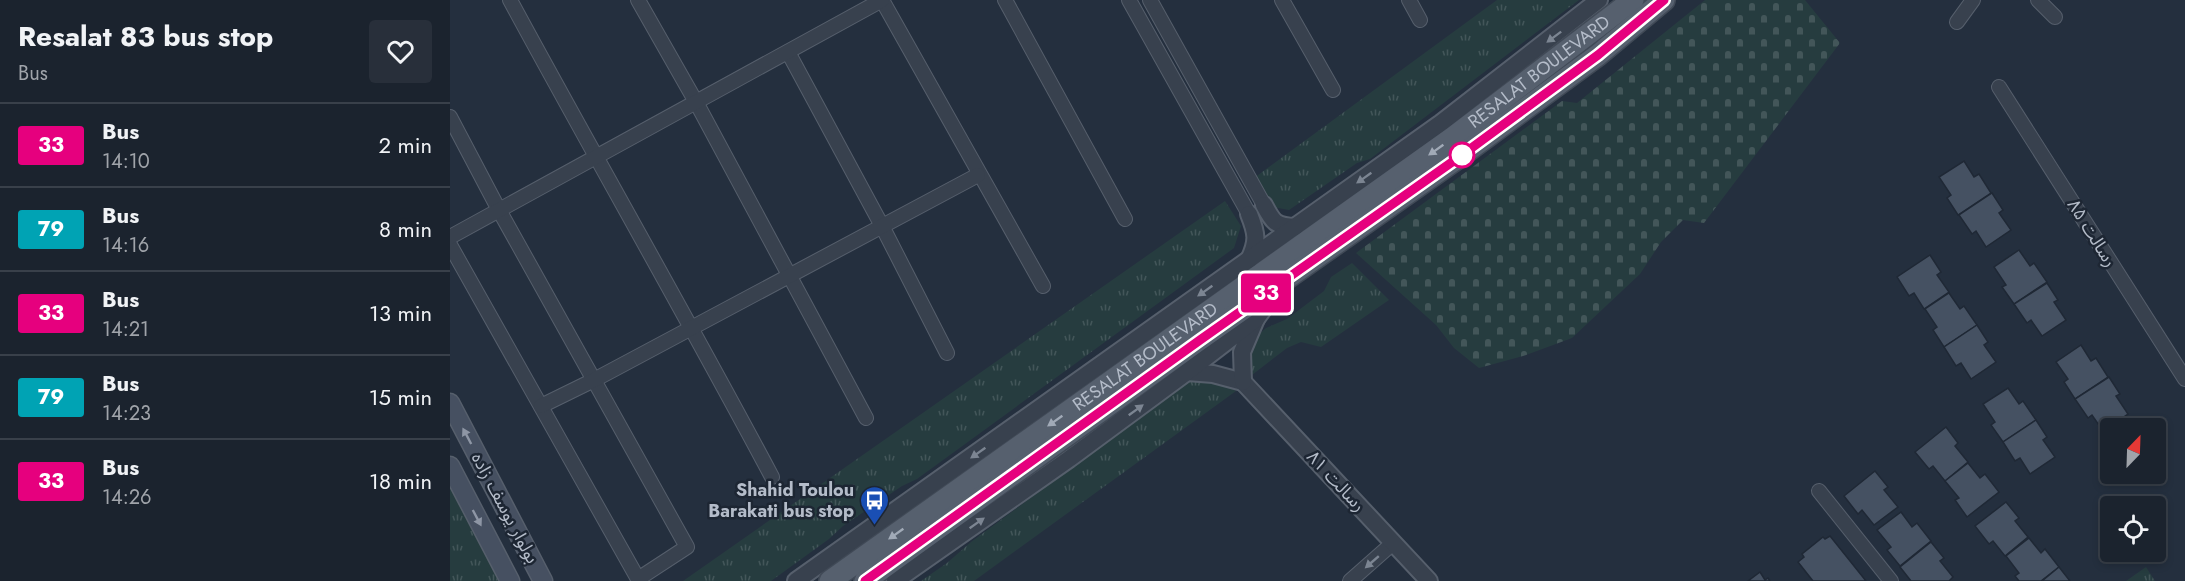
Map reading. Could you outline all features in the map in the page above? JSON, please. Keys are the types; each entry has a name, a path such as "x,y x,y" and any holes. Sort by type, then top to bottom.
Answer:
{"main road":[{"name":"RESALAT BOULEVARD","path":"830,581 1452,138 1634,0"},
{"name":"RESALAT BOULEVARD","path":"865,581 1462,155 1598,55 1664,0"},
{"name":"بولوار یوسف زاده","path":"450,402 543,581"},
{"name":"بولوار یوسف زاده","path":"450,466 510,581"}],"street":[{"path":"510,0 595,157 692,327 772,477"},
{"path":"638,0 696,102 866,418"},
{"path":"450,237 882,0 978,175 1043,286"},
{"path":"1005,0 1125,219"},
{"path":"1129,0 1256,209 1280,226 1295,227"},
{"path":"1150,0 1256,209 1254,227 1257,244 1249,260"},
{"path":"1282,0 1333,90"},
{"path":"1409,0 1419,20"},
{"path":"796,581 1441,123 1599,0"},
{"path":"1957,22 1973,0"},
{"path":"2038,0 2055,17"},
{"path":"788,52 882,226 947,353"},
{"name":"رسالت ۸۵","path":"1999,87 2185,380"},
{"path":"450,117 499,210 687,547 638,579 450,245"},
{"path":"541,406 978,175"},
{"path":"1187,372 1213,374 1243,382 1242,352 1256,319 1284,281"},
{"path":"896,581 1069,459 1256,319"},
{"name":"رسالت ۸۱","path":"1243,382 1429,581"},
{"path":"1819,491 1891,581"},
{"path":"1350,581 1393,543"}],"green space":[{"path":"1497,0 1579,0 1370,159 1357,163 1289,210 1273,207 1254,178"},
{"path":"1705,0 1805,0 1840,43 1704,223 1683,220 1661,242 1640,274 1572,338 1523,356 1479,368 1454,348 1436,325 1356,253 1562,101 1577,103"},
{"path":"1225,201 1241,226 1234,248 917,479 902,486 843,526 829,539 771,581 683,581"},
{"path":"1352,263 1389,300 1321,347 1301,342 1287,348 1252,375 1249,356 1258,335 1266,328 1287,319 1324,291 1331,277"},
{"path":"1213,380 1236,391 974,581 921,581 1189,381"},
{"path":"450,486 500,581 450,581"},
{"path":"2146,567 2155,581 2126,581"}],"building":[{"path":"1964,161 1974,177 1979,174 1991,193 1958,215 1947,198 1951,195 1939,177"},
{"path":"1992,193 2003,210 1999,213 2011,230 1986,247 1976,231 1972,234 1959,215"},
{"path":"2019,250 2030,266 2034,263 2047,282 2014,304 2002,287 2006,285 1994,267"},
{"path":"1930,255 1941,272 1937,275 1949,292 1924,309 1914,293 1909,296 1897,277"},
{"path":"2047,283 2058,300 2054,302 2066,320 2042,336 2031,320 2027,323 2014,304"},
{"path":"1949,293 1960,309 1964,306 1977,325 1944,347 1933,330 1937,327 1925,309"},
{"path":"1977,325 1988,342 1984,345 1996,362 1971,379 1961,363 1956,366 1944,347"},
{"path":"2081,345 2091,361 2096,358 2108,377 2075,399 2064,382 2068,379 2056,362"},
{"path":"2109,377 2120,394 2116,396 2128,414 2122,418 2100,418 2100,427 2092,415 2088,418 2075,399"},
{"path":"2008,388 2019,404 2023,401 2036,420 2003,442 1991,425 1995,422 1983,404"},
{"path":"2036,420 2047,437 2043,440 2055,457 2030,474 2020,458 2015,461 2003,442"},
{"path":"1946,427 1958,443 1955,446 1968,462 1945,481 1933,466 1929,469 1915,452"},
{"path":"1968,463 1980,478 1985,474 1999,492 1967,517 1955,500 1959,498 1945,481"},
{"path":"1875,471 1888,487 1884,490 1898,507 1874,525 1862,510 1858,514 1844,496"},
{"path":"2006,502 2019,518 2015,521 2028,537 2005,556 1993,541 1989,544 1975,526"},
{"path":"1901,512 1912,527 1917,523 1931,541 1900,566 1887,550 1891,547 1877,530"},
{"path":"1830,536 1866,581 1813,581 1798,562 1804,557 1802,554 1823,537 1825,539"},
{"path":"2029,538 2041,553 2045,549 2059,567 2041,581 2019,581 2015,576 2019,573 2006,556"},
{"path":"1931,542 1944,558 1940,561 1953,577 1949,581 1911,581 1900,567"},
{"path":"2059,567 2070,581 2042,581"},
{"path":"1760,572 1765,580 1768,578 1770,581 1748,581"}],"bus line":[{"name":"33","path":"865,581 1462,155 1598,55 1664,0"}],"place":[{"name":"Shahid Toulou Barakati bus stop","path":"875,526"}]}
